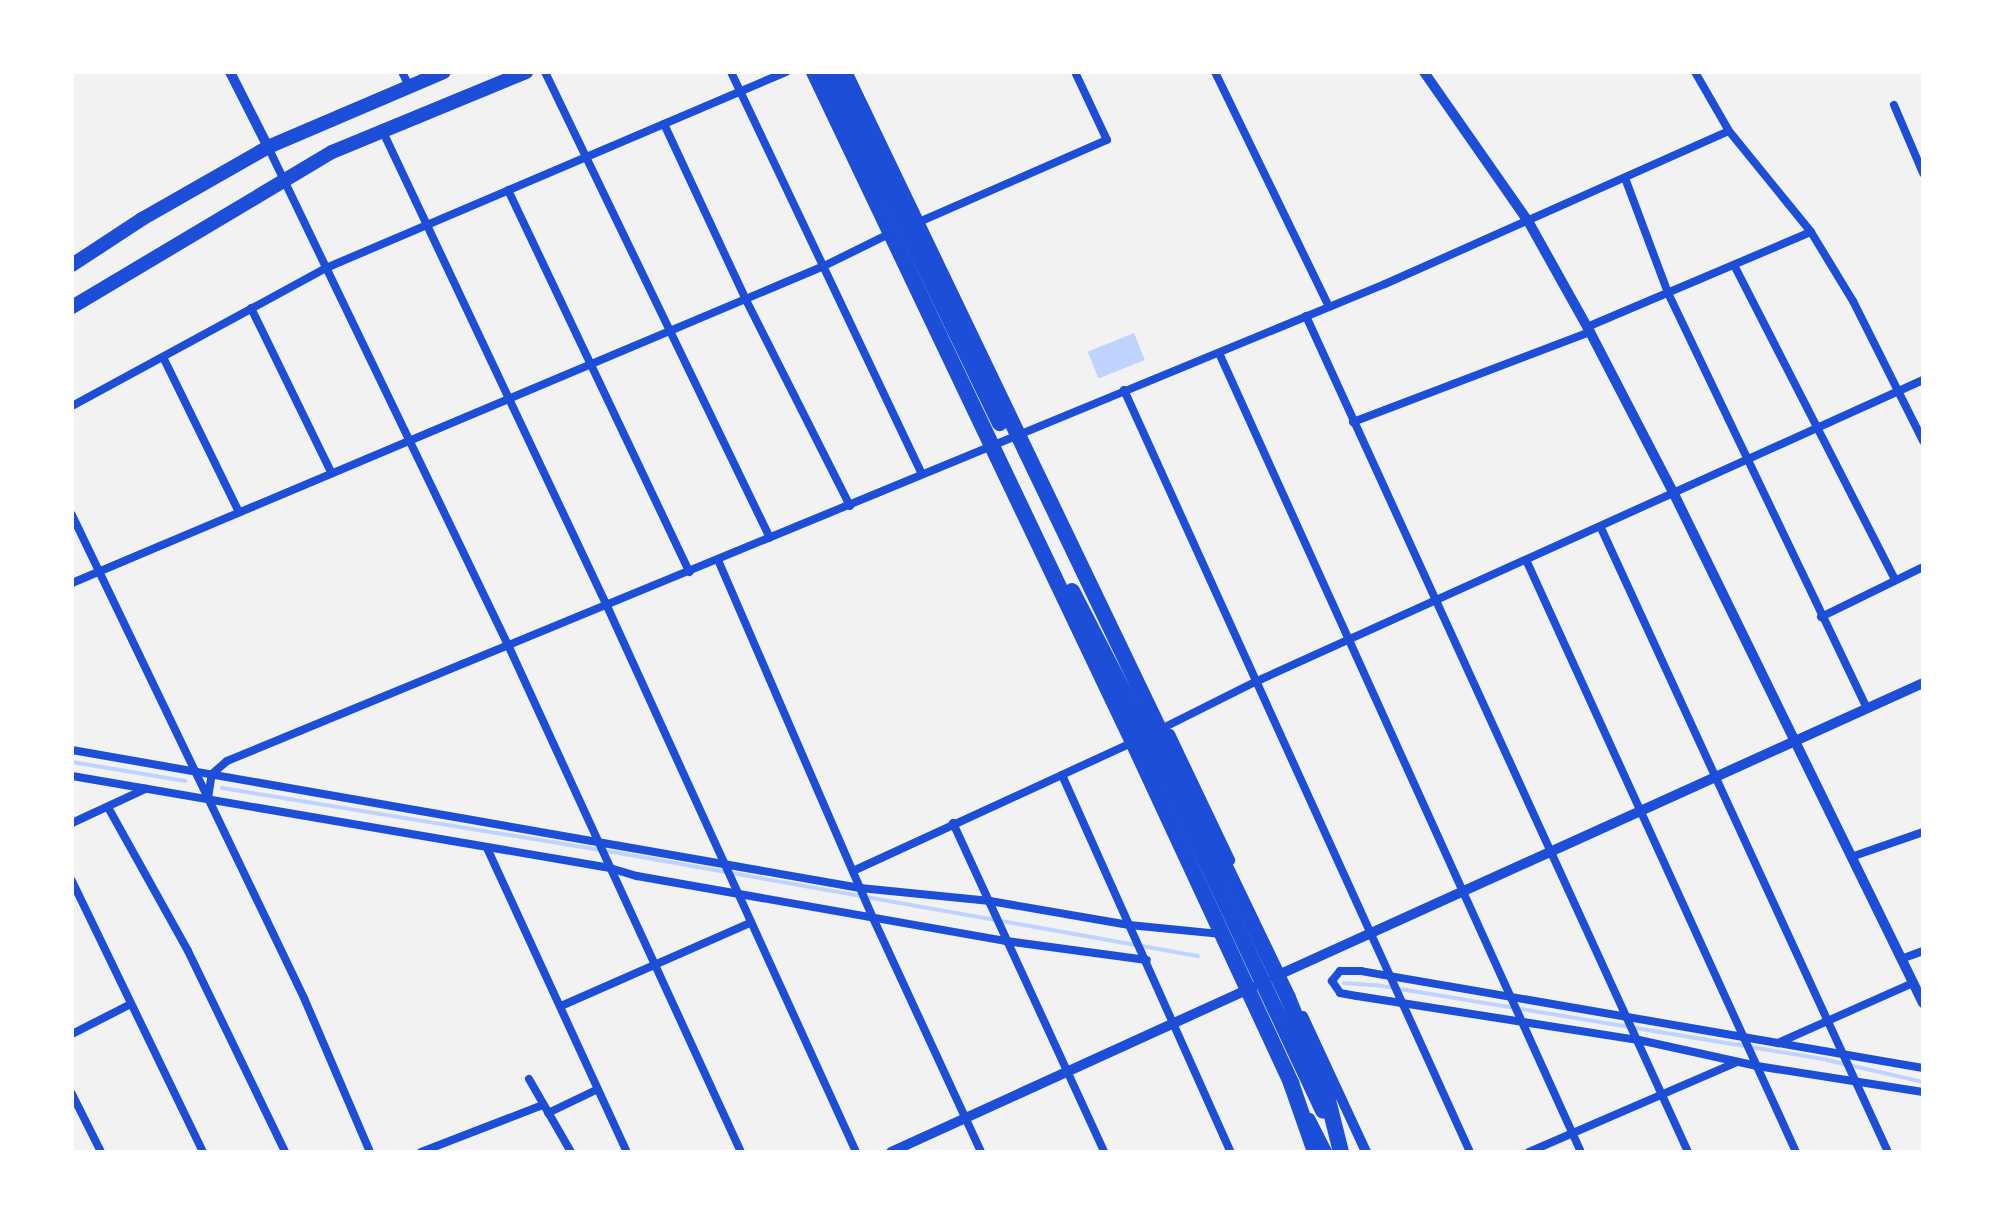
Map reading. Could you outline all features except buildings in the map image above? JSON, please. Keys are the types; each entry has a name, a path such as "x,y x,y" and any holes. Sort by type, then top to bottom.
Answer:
{"highway":[{"path":"72,265 142,219 268,147 405,78 444,72"},
{"path":"72,307 285,177 332,152 526,72"},
{"path":"813,72 1291,1083 1315,1152"},
{"path":"830,72 1036,497 1205,804"},
{"path":"845,72 1288,998 1325,1088 1342,1152"},
{"path":"983,428 1144,731 1342,1152"}],"street":[{"path":"230,72 285,177 509,647 741,1152"},
{"path":"545,72 667,331 770,538"},
{"path":"731,72 922,474"},
{"path":"72,406 326,268 786,72"},
{"path":"813,72 1327,1152"},
{"path":"845,72 1025,431 1163,728"},
{"path":"919,222 1107,140 1075,72"},
{"path":"1215,72 1329,307"},
{"path":"1424,72 1528,221 1588,329 1673,492 1923,1003"},
{"path":"1695,72 1729,131 1811,232 1853,301 1923,441"},
{"path":"1894,105 1923,173"},
{"path":"664,124 745,298 850,506"},
{"path":"208,798 212,774 227,761 1329,307 1729,131"},
{"path":"383,132 607,606 856,1152"},
{"path":"1625,178 1668,293 1867,709"},
{"path":"508,190 689,572"},
{"path":"1353,422 1588,329 1811,232"},
{"path":"72,583 824,266 889,234"},
{"path":"1734,265 1815,429 1895,580"},
{"path":"251,308 331,472"},
{"path":"1306,316 1688,1152"},
{"path":"1219,353 1508,998 1581,1152"},
{"path":"163,357 239,512"},
{"path":"853,871 1132,743 1255,682 1527,562 1673,492 1923,380"},
{"path":"1124,390 1470,1152"},
{"path":"72,515 191,770 208,798 304,998 370,1152"},
{"path":"1601,528 1717,774 1888,1152"},
{"path":"718,560 873,918 981,1152"},
{"path":"1527,562 1796,1152"},
{"path":"1821,617 1923,567"},
{"path":"891,1152 1923,683"},
{"path":"72,750 596,839 860,888 990,901 1129,925 1218,927"},
{"path":"1062,775 1176,1022 1231,1152"},
{"path":"72,776 610,868 637,876 1006,941 1147,960"},
{"path":"72,823 109,809 146,789"},
{"path":"1205,804 1366,1152"},
{"path":"109,809 188,951 285,1152"},
{"path":"953,823 1104,1152"},
{"path":"1851,857 1923,832"},
{"path":"487,848 627,1152"},
{"path":"72,881 203,1152"},
{"path":"561,1006 750,923"},
{"path":"1901,959 1923,951"},
{"path":"1923,1068 1744,1040 1626,1015 1508,998 1390,976 1349,970 1336,972 1332,981 1340,993 1639,1040 1738,1061 1923,1092"},
{"path":"1777,1043 1913,983"},
{"path":"72,1034 131,1004"},
{"path":"1529,1152 1738,1061"},
{"path":"529,1079 571,1152"},
{"path":"421,1152 598,1089"},
{"path":"72,1094 101,1152"}],"water":[{"path":"1134,333 1145,360 1099,379 1088,352"}],"waterway":[{"path":"72,762 185,781"},
{"path":"222,788 613,852 1198,956"},
{"path":"1344,983 1376,985 1827,1060 1923,1082"}]}
